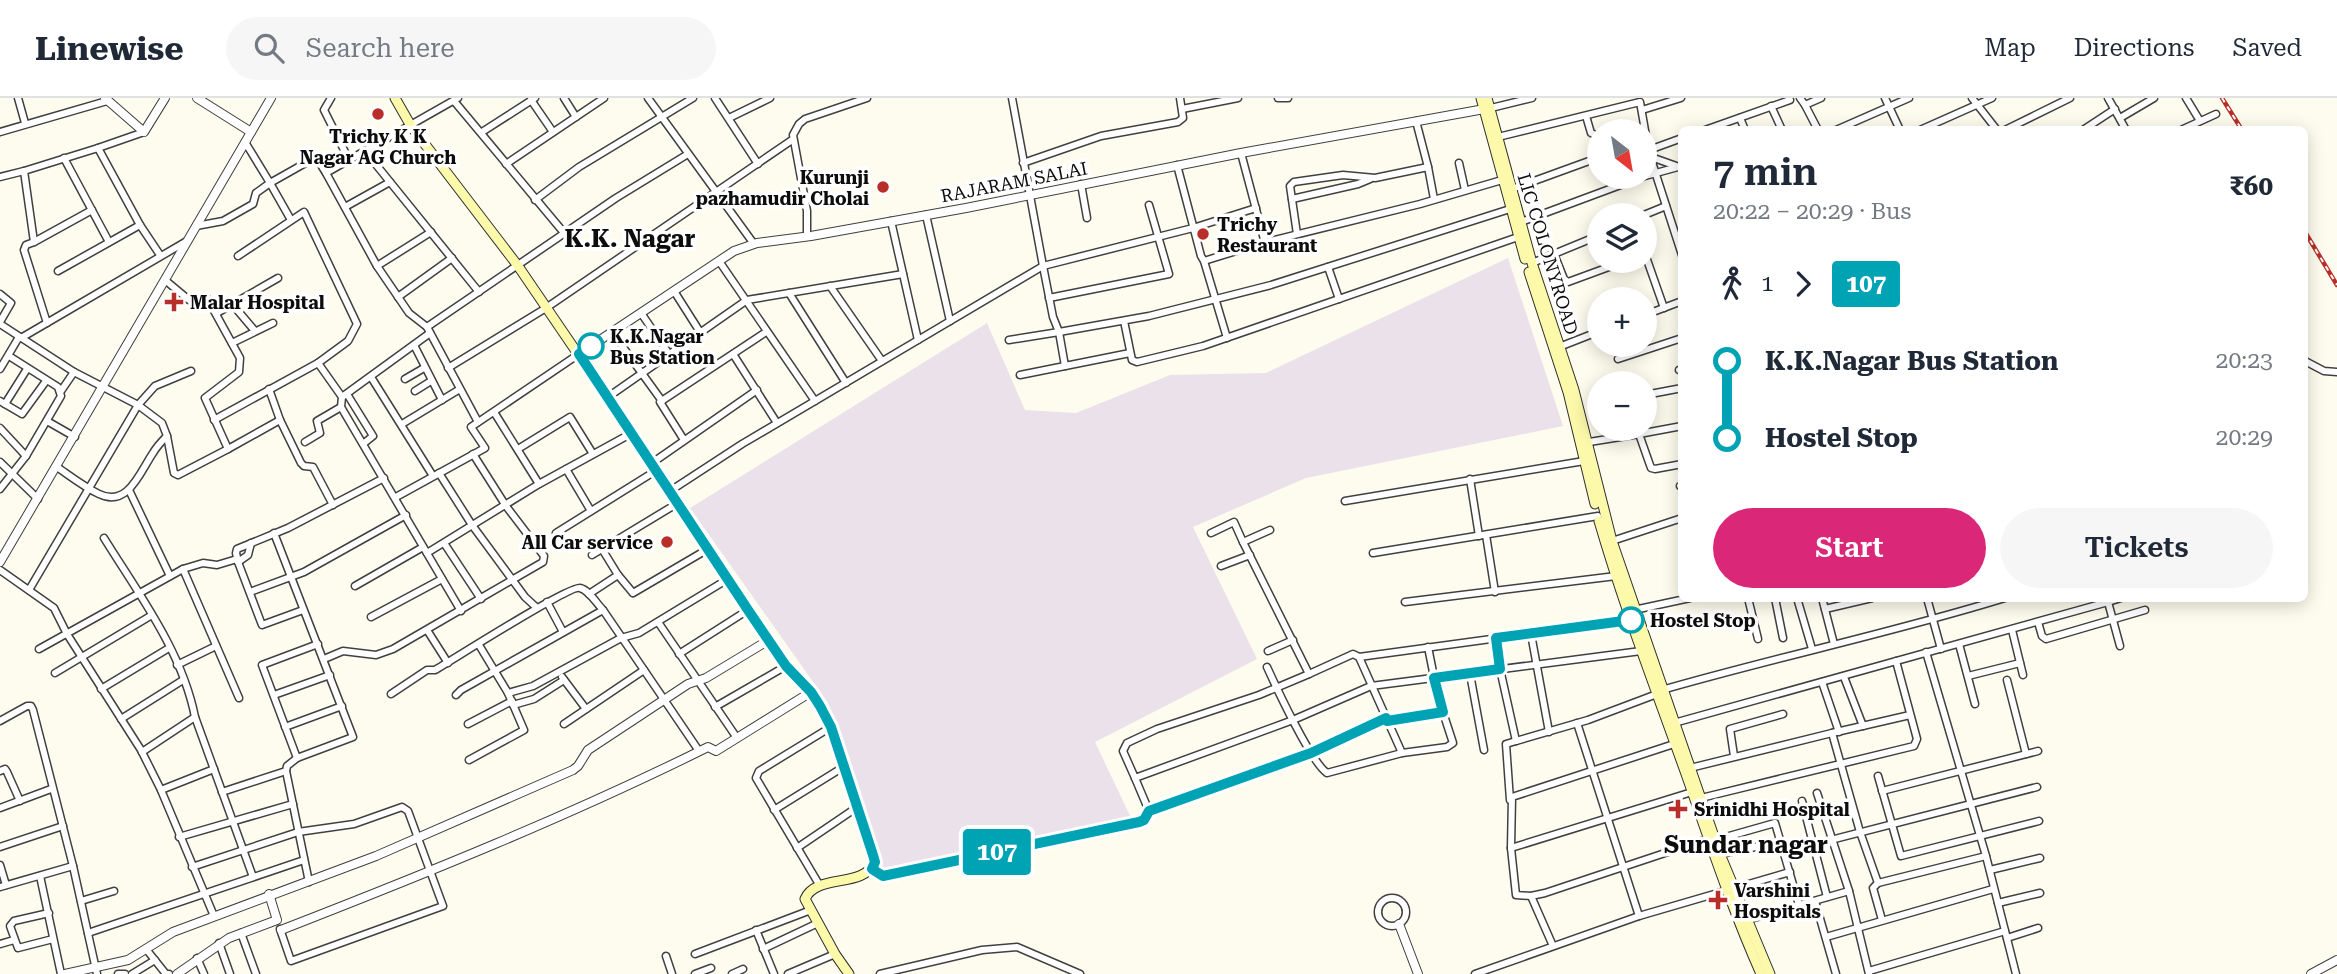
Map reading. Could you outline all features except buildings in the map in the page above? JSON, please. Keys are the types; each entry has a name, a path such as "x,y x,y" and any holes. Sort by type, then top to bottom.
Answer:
{"main road":[{"path":"395,98 411,125 518,266 579,354 727,579 786,666 811,692 831,727 875,862 872,869 861,875 820,886 808,892 806,898 835,954 849,974"},
{"path":"1481,98 1487,105 1510,209 1520,230 1557,348"},
{"name":"LIC COLONYROAD","path":"1487,105 1512,189 1520,230 1571,391 1601,519 1612,541 1641,651 1674,723 1674,738 1690,768 1696,795"},
{"path":"1583,443 1584,461 1616,576 1631,614"},
{"name":"LIC COLONYROAD","path":"1631,614 1761,974"},
{"name":"LIC COLONYROAD","path":"1711,839 1720,854 1730,888 1747,919 1770,974"}],"street":[{"path":"18,98 25,123"},
{"path":"0,177 144,132 165,98"},
{"path":"197,98 251,132"},
{"path":"0,562 271,98"},
{"path":"331,98 324,110 349,160"},
{"path":"564,98 576,117"},
{"path":"648,98 754,243"},
{"path":"535,200 579,167 693,98"},
{"path":"716,98 758,164"},
{"path":"729,118 770,98"},
{"path":"807,236 804,189 792,140 796,128 805,119 867,98"},
{"path":"1012,98 1049,298 1065,366"},
{"path":"1023,163 1101,136 1178,122 1183,118 1180,98"},
{"path":"1182,109 1238,98"},
{"path":"1278,98 1288,98"},
{"path":"1487,105 1532,98"},
{"path":"1642,110 1681,98"},
{"path":"1720,126 1794,98 1805,105 1816,126"},
{"path":"1805,105 1821,98"},
{"path":"1885,98 1898,126"},
{"path":"1845,126 1909,98"},
{"path":"1972,98 1994,126"},
{"path":"1929,126 1992,98"},
{"path":"2013,126 2070,98"},
{"path":"2108,98 2124,126"},
{"path":"2120,118 2154,98"},
{"path":"2186,98 2200,121"},
{"path":"0,132 106,99 144,132"},
{"path":"326,173 456,99 565,234"},
{"path":"482,132 533,99 553,132"},
{"path":"506,164 600,99"},
{"path":"1498,137 1640,100 1643,119"},
{"name":"RAJARAM SALAI","path":"579,354 734,251 754,243 926,215 1487,105"},
{"path":"1771,106 1780,126"},
{"path":"2089,126 2115,109"},
{"path":"2189,126 2216,114"},
{"path":"1740,117 1743,126"},
{"path":"1416,121 1434,199"},
{"path":"449,368 546,308 792,140"},
{"path":"1657,150 1678,140"},
{"path":"245,142 290,220"},
{"path":"97,148 160,256"},
{"path":"365,151 479,292"},
{"path":"1241,153 1265,243"},
{"path":"305,442 320,433 317,421 341,407 344,396 414,345 429,330 479,292 688,154"},
{"path":"1657,156 1678,166"},
{"path":"196,226 223,221 253,204 256,193 316,157 377,266 409,313 429,330 474,415 475,425 485,448 396,497"},
{"path":"64,158 109,242"},
{"path":"1512,189 1587,162"},
{"path":"1459,163 1465,190"},
{"path":"1177,166 1227,338"},
{"path":"1292,199 1358,184 1370,178 1428,167"},
{"path":"1657,172 1678,167"},
{"path":"24,171 34,242"},
{"path":"1297,234 1290,186 1294,182 1343,175 1370,178"},
{"path":"1657,178 1678,243"},
{"path":"1204,261 1502,180"},
{"path":"345,207 390,182"},
{"path":"1082,184 1087,218"},
{"path":"1124,321 1132,360 1137,362 1227,338 1339,299 1520,230 1613,189"},
{"path":"1049,298 1169,274 1149,205"},
{"path":"1657,210 1666,206"},
{"path":"670,491 777,423 1043,266 1194,228 1256,208"},
{"path":"1009,340 1124,321 1215,299 1328,267 1510,209"},
{"path":"47,323 24,250 26,245 92,210"},
{"path":"214,420 318,363 348,341 356,327 356,321 304,212 238,256"},
{"path":"926,215 950,321"},
{"path":"891,221 918,340"},
{"path":"58,271 140,225"},
{"path":"377,266 431,232"},
{"path":"1532,263 1587,240"},
{"path":"0,369 20,338 187,241"},
{"path":"1555,254 1564,279 1568,282 1592,273"},
{"path":"398,297 452,258"},
{"path":"719,261 815,401"},
{"path":"1328,267 1339,299"},
{"path":"1652,273 1664,307"},
{"path":"608,397 747,300 903,274"},
{"path":"216,313 278,278"},
{"path":"165,280 189,300 207,298 240,358 239,372 205,398 228,449"},
{"path":"830,286 882,361"},
{"path":"674,291 699,332"},
{"path":"789,293 846,383"},
{"path":"0,294 11,303 0,323 74,372 138,405 162,423 176,475 280,420"},
{"path":"1657,310 1678,302"},
{"path":"233,305 255,331"},
{"path":"641,313 669,354"},
{"path":"232,343 273,323"},
{"path":"612,332 662,401 660,402 684,440"},
{"path":"662,401 766,332"},
{"path":"1557,348 1587,336"},
{"path":"1618,359 1678,339"},
{"path":"414,345 442,400"},
{"path":"1020,374 1130,353"},
{"path":"475,425 579,354"},
{"path":"733,354 777,423"},
{"path":"9,356 61,391"},
{"path":"318,363 373,436 363,444"},
{"path":"2308,363 2324,371 2337,372"},
{"path":"405,379 424,368"},
{"path":"27,369 3,403 22,414 46,381"},
{"path":"29,590 138,405 155,386 191,371"},
{"path":"0,489 26,456 74,372"},
{"path":"371,377 436,475 525,597 537,608"},
{"path":"415,391 430,381"},
{"path":"269,389 280,420 301,463 313,467 333,505"},
{"path":"402,424 460,389"},
{"path":"1657,393 1678,389"},
{"path":"556,533 591,511 654,466 684,440 757,390"},
{"path":"341,407 407,515 461,611"},
{"path":"494,412 539,484"},
{"path":"518,449 569,417 591,454"},
{"path":"47,421 75,437"},
{"path":"1657,429 1678,426"},
{"path":"0,428 26,456"},
{"path":"355,586 444,543 539,484 632,433"},
{"path":"57,467 89,489 111,498 121,497 129,490 155,449 167,436"},
{"path":"1583,443 1592,441"},
{"path":"1642,441 1651,468 1678,465"},
{"path":"324,659 343,651 376,655 393,649 513,581 545,559 506,506 474,454"},
{"path":"1345,501 1584,461"},
{"path":"0,462 38,499"},
{"path":"566,469 591,511"},
{"path":"303,610 262,625 237,561 237,548 333,505 384,478"},
{"path":"1470,479 1495,592"},
{"path":"129,490 170,576"},
{"path":"592,555 678,503"},
{"path":"250,592 314,567 407,515"},
{"path":"1373,553 1601,519"},
{"path":"1612,541 1678,519"},
{"path":"1211,533 1234,522 1309,674"},
{"path":"1243,542 1270,530"},
{"path":"274,533 353,736 352,739 297,758 285,771 309,882"},
{"path":"104,538 140,593 177,665 253,877"},
{"path":"39,649 183,569 203,563 217,565 237,561 248,555 251,543"},
{"path":"444,543 481,599"},
{"path":"602,549 631,593 708,549"},
{"path":"1221,566 1250,555"},
{"path":"183,569 239,698"},
{"path":"0,570 54,608 67,634 142,752 161,790 214,916"},
{"path":"589,594 618,575"},
{"path":"1405,602 1616,576"},
{"path":"370,617 442,579"},
{"path":"508,693 533,686 621,638 639,633 727,579"},
{"path":"391,694 427,670 435,670 479,645 547,602 576,588 584,589 603,610 699,751"},
{"path":"525,597 525,616"},
{"path":"1149,811 1124,751 1128,743 1157,729 1277,688 1353,654 1359,657 1531,634 1631,614 1678,601"},
{"path":"547,602 563,632"},
{"path":"1749,602 1758,639"},
{"path":"1776,602 1783,638"},
{"path":"1798,602 1812,649"},
{"path":"1823,602 1834,644"},
{"path":"1825,609 1855,602"},
{"path":"1928,602 1941,649"},
{"path":"1799,905 1775,823 1711,839 1531,896 1516,895 1506,744 1577,723 1659,692 1992,602"},
{"path":"1674,723 2011,630 2102,602"},
{"path":"2109,602 2120,646"},
{"path":"456,695 603,610"},
{"path":"679,654 748,610"},
{"path":"2038,622 2042,636 2046,639 2144,610"},
{"path":"55,673 152,615"},
{"path":"658,622 737,738"},
{"path":"427,629 448,663"},
{"path":"2011,630 2023,675"},
{"path":"1531,634 1549,732"},
{"path":"1496,638 1516,741"},
{"path":"40,876 63,974 96,971 128,960 173,932 269,894 309,882 573,770 588,750 664,700 769,640"},
{"path":"1268,652 1293,640"},
{"path":"297,758 262,664 318,644"},
{"path":"1959,644 1975,704"},
{"path":"469,760 524,730 508,693 479,645"},
{"path":"177,665 216,646"},
{"path":"1267,667 1311,753 1327,773 1402,752 1451,745 1453,740 1434,678 1429,647"},
{"path":"101,689 169,648"},
{"path":"1135,778 1293,720 1371,686 1641,651"},
{"path":"1926,653 1990,870 2016,974"},
{"path":"1359,657 1402,752"},
{"path":"1511,848 1696,795 1842,765 1914,746 1917,739 1896,661"},
{"path":"1968,676 2020,663"},
{"path":"715,707 786,666"},
{"path":"564,724 645,670"},
{"path":"559,673 586,709"},
{"path":"1470,674 1484,750"},
{"path":"274,695 330,675"},
{"path":"1844,677 1863,726"},
{"path":"121,719 183,680"},
{"path":"468,724 512,703 534,699 564,680"},
{"path":"2007,680 2026,754"},
{"path":"1822,682 1860,832 1878,883"},
{"path":"281,930 431,872 642,780 699,751 709,747 716,751 811,692"},
{"path":"0,721 31,706 73,866 96,971"},
{"path":"285,727 342,706"},
{"path":"872,869 883,876 1139,822 1144,820 1149,811 1311,753 1386,719 1443,712"},
{"path":"1734,756 1730,729 1783,714"},
{"path":"1690,768 1910,715"},
{"path":"142,752 195,717"},
{"path":"1577,723 1639,916"},
{"path":"820,886 757,781 756,774 831,727"},
{"path":"1510,800 1515,795 1591,771 1674,738"},
{"path":"1882,791 2038,751"},
{"path":"774,810 845,766"},
{"path":"0,771 5,769 20,800"},
{"path":"161,790 214,769"},
{"path":"222,792 285,771"},
{"path":"1878,776 1901,856 2039,821"},
{"path":"1784,852 2037,787"},
{"path":"0,808 51,789"},
{"path":"1817,793 1830,840 1849,891 1869,972 2006,934 2038,928"},
{"path":"1802,801 1827,897"},
{"path":"179,837 293,804"},
{"path":"192,867 298,832 354,824 402,807 408,811 419,837 443,906 291,961 269,894"},
{"path":"797,848 856,808"},
{"path":"0,847 63,826"},
{"path":"1720,854 1781,842"},
{"path":"1882,920 1873,888 1878,883 1986,856"},
{"path":"1990,870 2040,858"},
{"path":"88,933 304,860"},
{"path":"0,865 3,886 73,866"},
{"path":"1475,974 1639,916 1790,872"},
{"path":"1826,937 1993,889"},
{"path":"81,901 114,891"},
{"path":"1747,919 1849,891"},
{"path":"1998,903 2040,893"},
{"path":"1531,896 1553,946"},
{"path":"1389,898 1399,899 1406,908 1406,918 1399,924 1391,926 1382,923 1378,916 1378,910 1389,898"},
{"path":"1815,901 1836,974"},
{"path":"695,954 811,910"},
{"path":"49,913 11,923 14,940 18,948 54,939"},
{"path":"177,974 219,943 277,920"},
{"path":"763,949 818,923"},
{"path":"1399,924 1418,974"},
{"path":"756,930 774,974"},
{"path":"241,933 256,974"},
{"path":"0,944 14,940"},
{"path":"219,943 230,974"},
{"path":"880,974 982,950 1017,947 1080,974"},
{"path":"146,949 167,974"},
{"path":"788,974 835,954"},
{"path":"666,956 672,974"},
{"path":"197,958 204,974"},
{"path":"132,974 155,960"},
{"path":"2311,974 2337,960"},
{"path":"695,974 711,968"},
{"path":"732,974 743,970"},
{"path":"118,974 125,974"}],"shaded area":[{"path":"1508,258 1563,426 1306,478 1193,527 1257,659 1095,742 1133,822 881,880 828,703 690,508 987,323 1025,410 1076,413 1170,375 1266,373"}],"railway":[{"path":"2222,98 2240,126"},
{"path":"2308,237 2337,285"}],"bus line":[{"name":"107","path":"591,346 579,354 786,666 811,692 820,706 845,766 875,862 872,869 883,876 1139,822 1144,820 1149,811 1311,753 1386,718 1387,721 1443,712 1434,678 1500,669 1496,638 1631,620"}],"place":[{"name":"Trichy K K Nagar AG Church","path":"378,114"},
{"name":"Kurunji pazhamudir Cholai","path":"883,187"},
{"name":"Trichy Restaurant","path":"1203,234"},
{"name":"Malar Hospital","path":"174,302"},
{"name":"K.K.Nagar Bus Station","path":"591,346"},
{"name":"All Car service","path":"667,542"},
{"name":"Hostel Stop","path":"1631,620"},
{"name":"Srinidhi Hospital","path":"1678,809"},
{"name":"Varshini Hospitals","path":"1718,900"}],"district":[{"name":"K.K. Nagar","path":"630,239"},
{"name":"Sundar nagar","path":"1746,845"}]}
